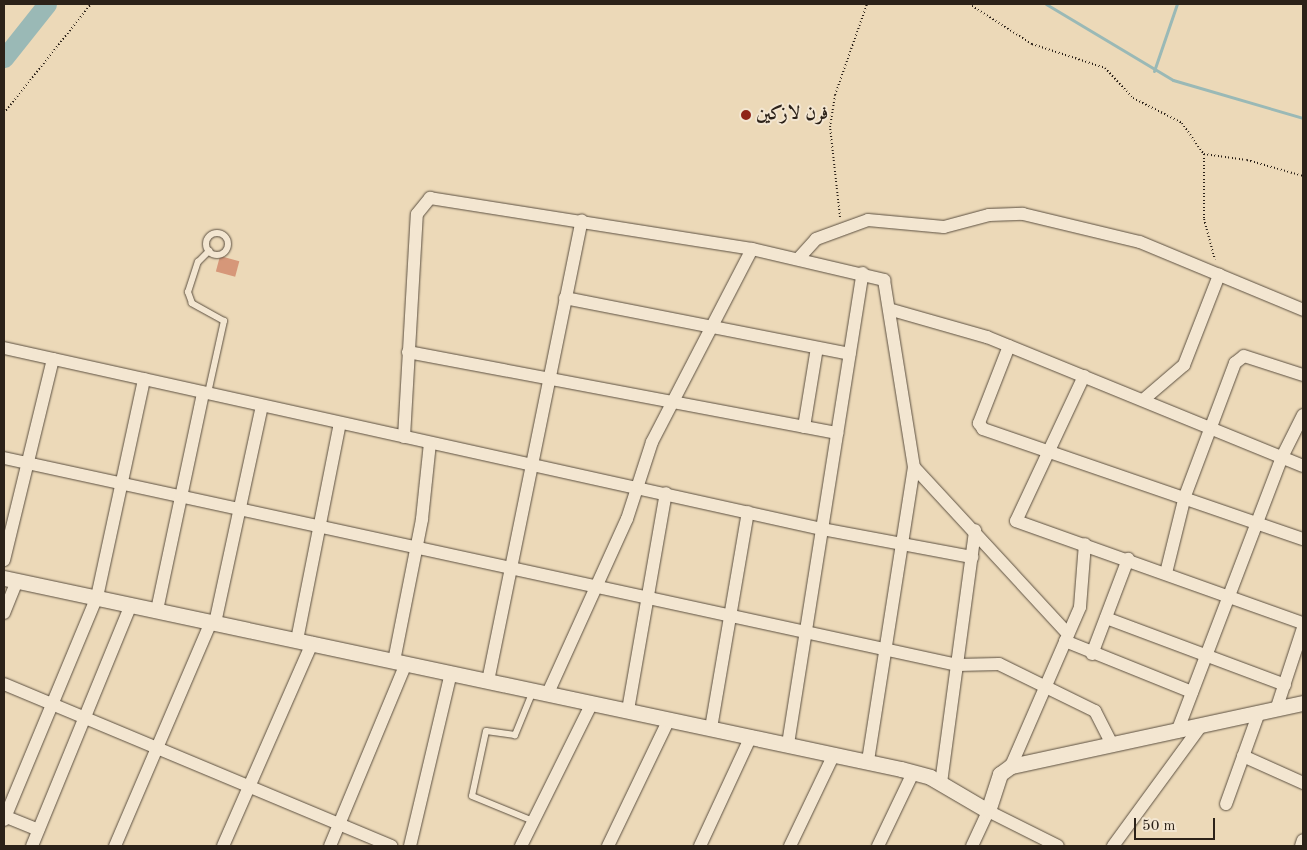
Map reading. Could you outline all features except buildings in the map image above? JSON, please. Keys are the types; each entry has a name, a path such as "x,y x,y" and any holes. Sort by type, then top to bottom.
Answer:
{"street":[{"path":"404,437 417,214 426,200 441,196 752,249 863,273 884,280 892,310 914,467 868,762"},
{"path":"799,258 816,239 842,228 880,219 944,227 989,215 1023,214 1140,242 1303,310"},
{"path":"488,680 530,464 582,221"},
{"path":"541,692 596,588 672,404 752,249"},
{"path":"788,744 863,273"},
{"path":"1143,400 1184,365 1219,275"},
{"path":"565,298 850,354"},
{"path":"892,310 1009,346 1143,400 1210,430 1303,466"},
{"path":"1009,346 980,426 1045,451 1185,496 1303,539"},
{"path":"4,348 430,443 637,486 822,529 903,546 972,557"},
{"path":"804,427 817,348"},
{"path":"408,352 548,378 672,404 837,433"},
{"path":"1166,573 1185,496 1239,358 1303,376"},
{"path":"4,560 53,359"},
{"path":"1084,376 1045,451 1016,521 1128,558 1303,623"},
{"path":"38,830 4,817 97,597 144,380"},
{"path":"157,610 205,393"},
{"path":"115,846 156,747 213,622 262,406"},
{"path":"1177,732 1282,457 1303,415"},
{"path":"223,846 250,786 305,642 319,528 340,423"},
{"path":"330,846 400,662 417,549 430,443"},
{"path":"4,458 509,570 731,614 957,665 1000,664 1095,711 1113,746"},
{"path":"914,467 975,530 1066,637 1092,654 1192,692"},
{"path":"628,710 666,493"},
{"path":"711,728 748,512"},
{"path":"941,783 975,530"},
{"path":"1010,766 1080,608 1084,544"},
{"path":"1092,654 1128,558"},
{"path":"4,613 10,579 834,754 913,773 941,783 988,811 1058,846"},
{"path":"32,846 131,605"},
{"path":"1106,618 1284,685"},
{"path":"1276,710 1303,628"},
{"path":"410,846 451,673"},
{"path":"4,684 391,846"},
{"path":"972,846 988,811 1000,774 1010,766 1258,715 1303,702"},
{"path":"521,846 592,703"},
{"path":"1226,804 1258,715"},
{"path":"608,846 669,719"},
{"path":"1113,846 1200,727"},
{"path":"700,846 751,736"},
{"path":"790,846 834,754"},
{"path":"1243,756 1303,783"},
{"path":"878,846 913,773"},
{"path":"1301,846 1303,840"}],"lane":[{"path":"205,393 224,321 192,303 188,292 198,262 209,251"},
{"path":"533,822 472,796 486,730 515,735 541,692"}],"path":[{"path":"4,113 92,4"},
{"path":"842,228 830,127 835,95 866,4"},
{"path":"969,4 1039,47 1105,68 1133,98 1182,123 1204,154 1204,219 1219,275"},
{"path":"1204,154 1274,166 1303,176"},
{"path":"1303,274 1303,295"}],"waterway":[{"path":"4,58 47,4"},
{"path":"1046,4 1173,80 1303,118"},
{"path":"1154,71 1177,4"}],"place":[{"name":"فرن لازكين","path":"746,115"}]}
